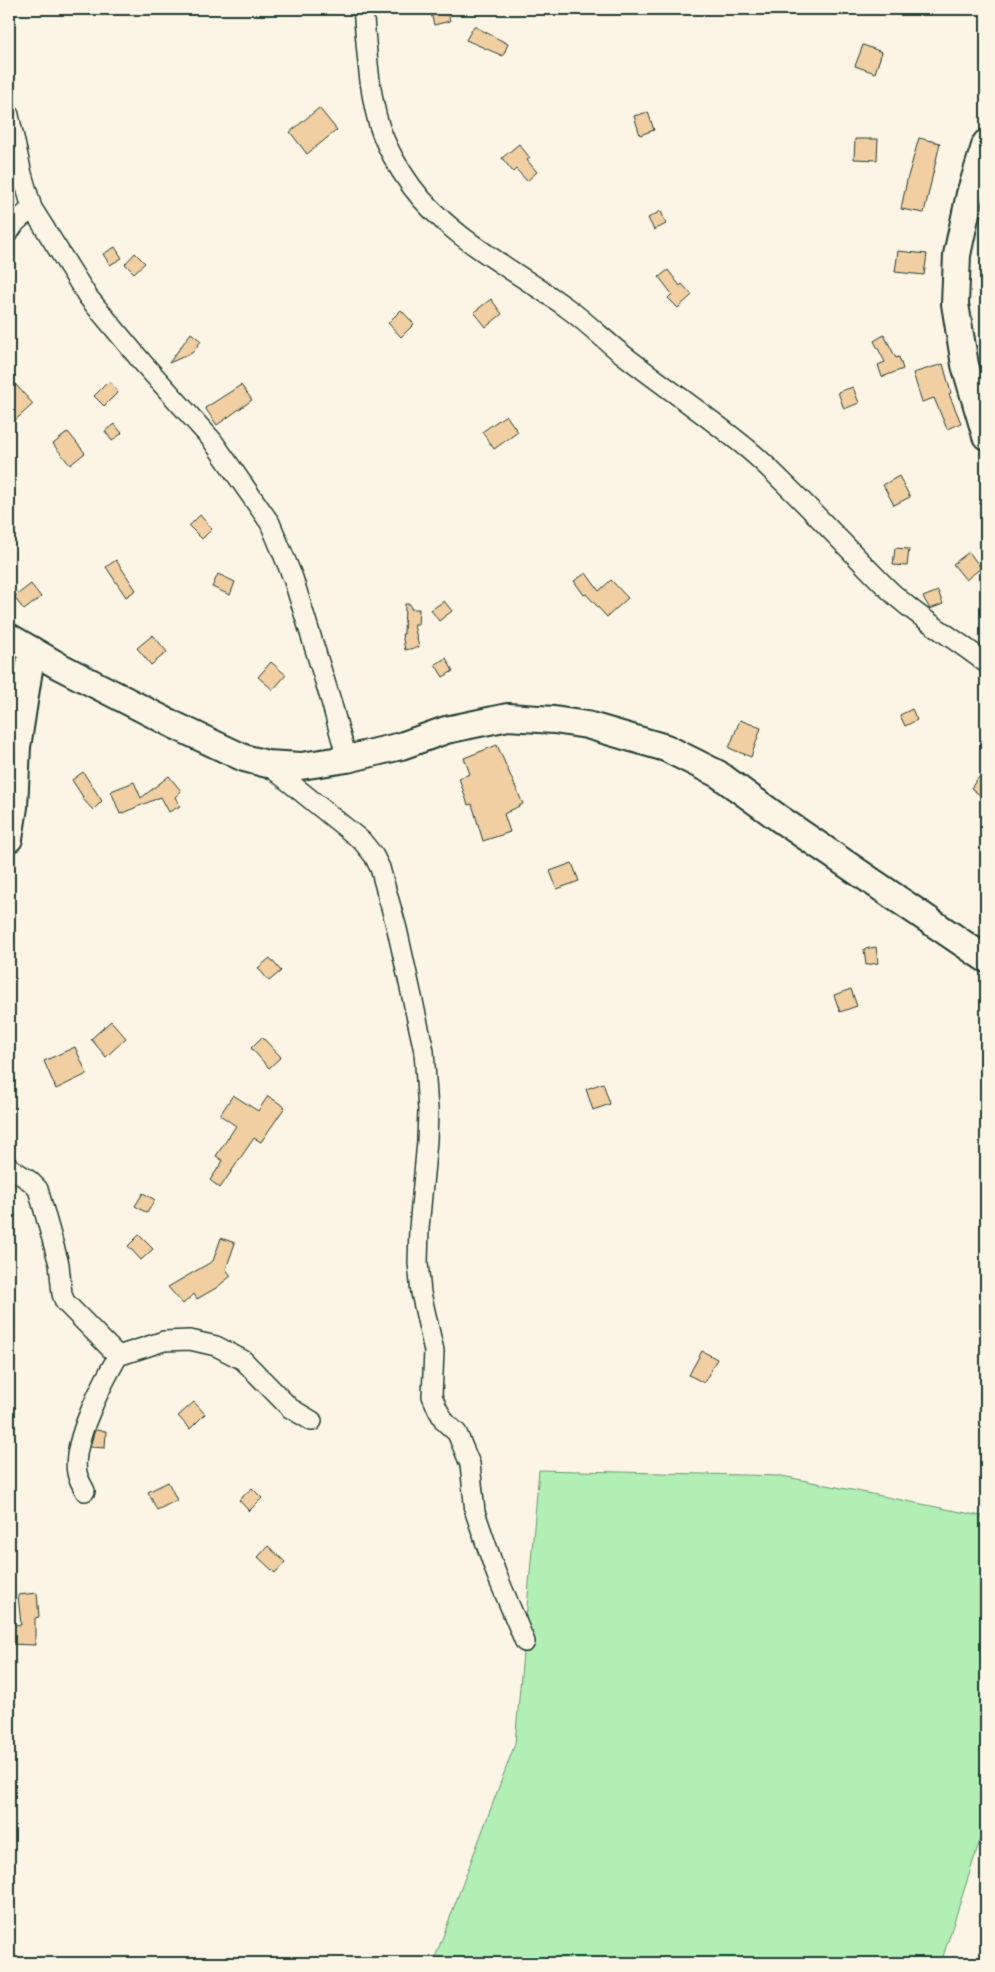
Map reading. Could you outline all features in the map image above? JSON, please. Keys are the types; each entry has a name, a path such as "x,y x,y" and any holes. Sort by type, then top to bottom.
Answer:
{"main road":[{"path":"986,143 970,194 957,254 955,304 965,366 986,436"},
{"path":"9,637 174,725 244,758 267,764 301,766 347,759 401,746 446,730 508,717 554,720 587,725 666,748 718,774 780,819 986,959"},
{"path":"9,839 14,807 17,747 32,650"}],"street":[{"path":"363,9 370,72 379,126 393,157 410,185 426,206 466,238 566,307 596,330 624,356 751,451 826,523 887,587 915,612 958,641 986,663"},
{"path":"9,115 22,174 32,208 88,297 142,362 212,440 270,523 293,578 347,759"},
{"path":"9,232 16,222 32,208"},
{"path":"267,764 362,841 374,856 380,868 397,929 424,1051 428,1141 419,1228 418,1263 421,1293 434,1351 432,1396 445,1422 457,1433 470,1464 475,1512 496,1573 525,1642"},
{"path":"9,1167 30,1181 38,1189 59,1264 62,1294 65,1302 118,1356"},
{"path":"84,1490 76,1473 78,1453 86,1420 118,1356 164,1341 190,1340 216,1346 243,1360 290,1408 312,1421"}],"green space":[{"path":"539,1470 782,1476 986,1517 986,1821 941,1963 433,1963 515,1744"}],"building":[{"path":"447,9 450,21 434,25 431,13"},
{"path":"474,26 508,44 503,56 466,40"},
{"path":"863,45 882,52 875,73 855,66"},
{"path":"319,108 337,130 307,154 290,132"},
{"path":"648,112 654,130 640,135 634,116"},
{"path":"919,138 940,143 924,213 901,209"},
{"path":"855,139 878,139 877,160 854,159"},
{"path":"519,144 530,158 527,160 537,172 527,181 516,169 513,172 502,158"},
{"path":"661,211 666,224 654,230 648,218"},
{"path":"115,247 122,258 110,265 103,254"},
{"path":"898,251 927,254 924,275 895,272"},
{"path":"135,253 145,263 134,273 125,264"},
{"path":"668,270 680,286 682,284 692,295 678,308 668,298 672,294 659,277"},
{"path":"491,299 502,314 486,327 474,312"},
{"path":"401,310 414,324 401,337 388,323"},
{"path":"191,333 201,341 192,353 169,363"},
{"path":"884,335 896,358 899,357 903,369 882,377 878,365 885,362 874,341"},
{"path":"943,364 951,393 949,394 961,423 947,429 934,398 922,402 913,373"},
{"path":"9,377 33,404 9,426"},
{"path":"109,381 118,392 104,406 94,396"},
{"path":"241,385 252,400 217,425 205,408"},
{"path":"853,387 859,403 844,409 838,392"},
{"path":"506,415 518,432 494,449 482,432"},
{"path":"114,424 122,433 112,441 105,431"},
{"path":"68,432 85,453 70,465 53,444"},
{"path":"899,476 910,497 894,505 883,485"},
{"path":"200,515 212,529 202,539 189,526"},
{"path":"895,548 909,549 907,566 893,565"},
{"path":"969,552 981,568 966,580 953,564"},
{"path":"116,560 136,590 126,597 106,567"},
{"path":"586,573 599,591 611,580 628,598 607,617 586,594 584,595 574,581"},
{"path":"218,574 235,582 230,595 212,587"},
{"path":"31,584 41,597 24,610 14,597"},
{"path":"938,591 943,604 930,609 923,597"},
{"path":"444,601 452,611 439,621 431,610"},
{"path":"405,604 410,604 411,609 419,609 418,625 414,625 419,647 405,650 402,634 404,634"},
{"path":"153,635 167,652 151,665 137,648"},
{"path":"446,658 453,671 443,677 435,664"},
{"path":"271,662 286,675 273,690 258,677"},
{"path":"912,709 917,720 905,726 900,715"},
{"path":"740,720 761,728 751,757 729,748"},
{"path":"497,745 523,804 504,814 510,832 483,841 472,804 468,805 459,778 470,774 464,758"},
{"path":"83,772 102,801 93,810 82,798 72,780"},
{"path":"169,776 181,791 175,797 180,806 169,812 161,797 120,814 111,791 134,782 141,798"},
{"path":"979,777 986,782 986,789 981,796 971,788"},
{"path":"572,863 579,881 557,889 550,871"},
{"path":"876,947 878,963 866,965 864,949"},
{"path":"270,958 281,971 269,981 258,968"},
{"path":"851,989 857,1006 840,1012 834,995"},
{"path":"111,1021 126,1038 106,1057 91,1039"},
{"path":"262,1037 281,1057 269,1068 251,1048"},
{"path":"75,1047 87,1074 56,1089 44,1061"},
{"path":"603,1083 610,1104 593,1110 586,1089"},
{"path":"233,1095 258,1111 268,1096 285,1107 261,1142 254,1138 220,1188 210,1180 223,1161 216,1156 236,1126 220,1115"},
{"path":"143,1193 155,1200 147,1213 135,1206"},
{"path":"139,1235 153,1249 141,1260 128,1246"},
{"path":"221,1238 235,1243 226,1269 231,1276 216,1288 197,1299 194,1294 183,1304 168,1287 213,1261"},
{"path":"702,1351 717,1359 704,1383 689,1375"},
{"path":"194,1402 205,1414 190,1429 178,1416"},
{"path":"95,1430 106,1431 105,1448 90,1447"},
{"path":"168,1482 177,1500 157,1510 148,1492"},
{"path":"252,1488 262,1498 249,1511 239,1500"},
{"path":"268,1546 285,1562 275,1573 258,1557"},
{"path":"37,1593 39,1617 35,1618 35,1645 9,1644 9,1624 21,1625 18,1595"}]}
